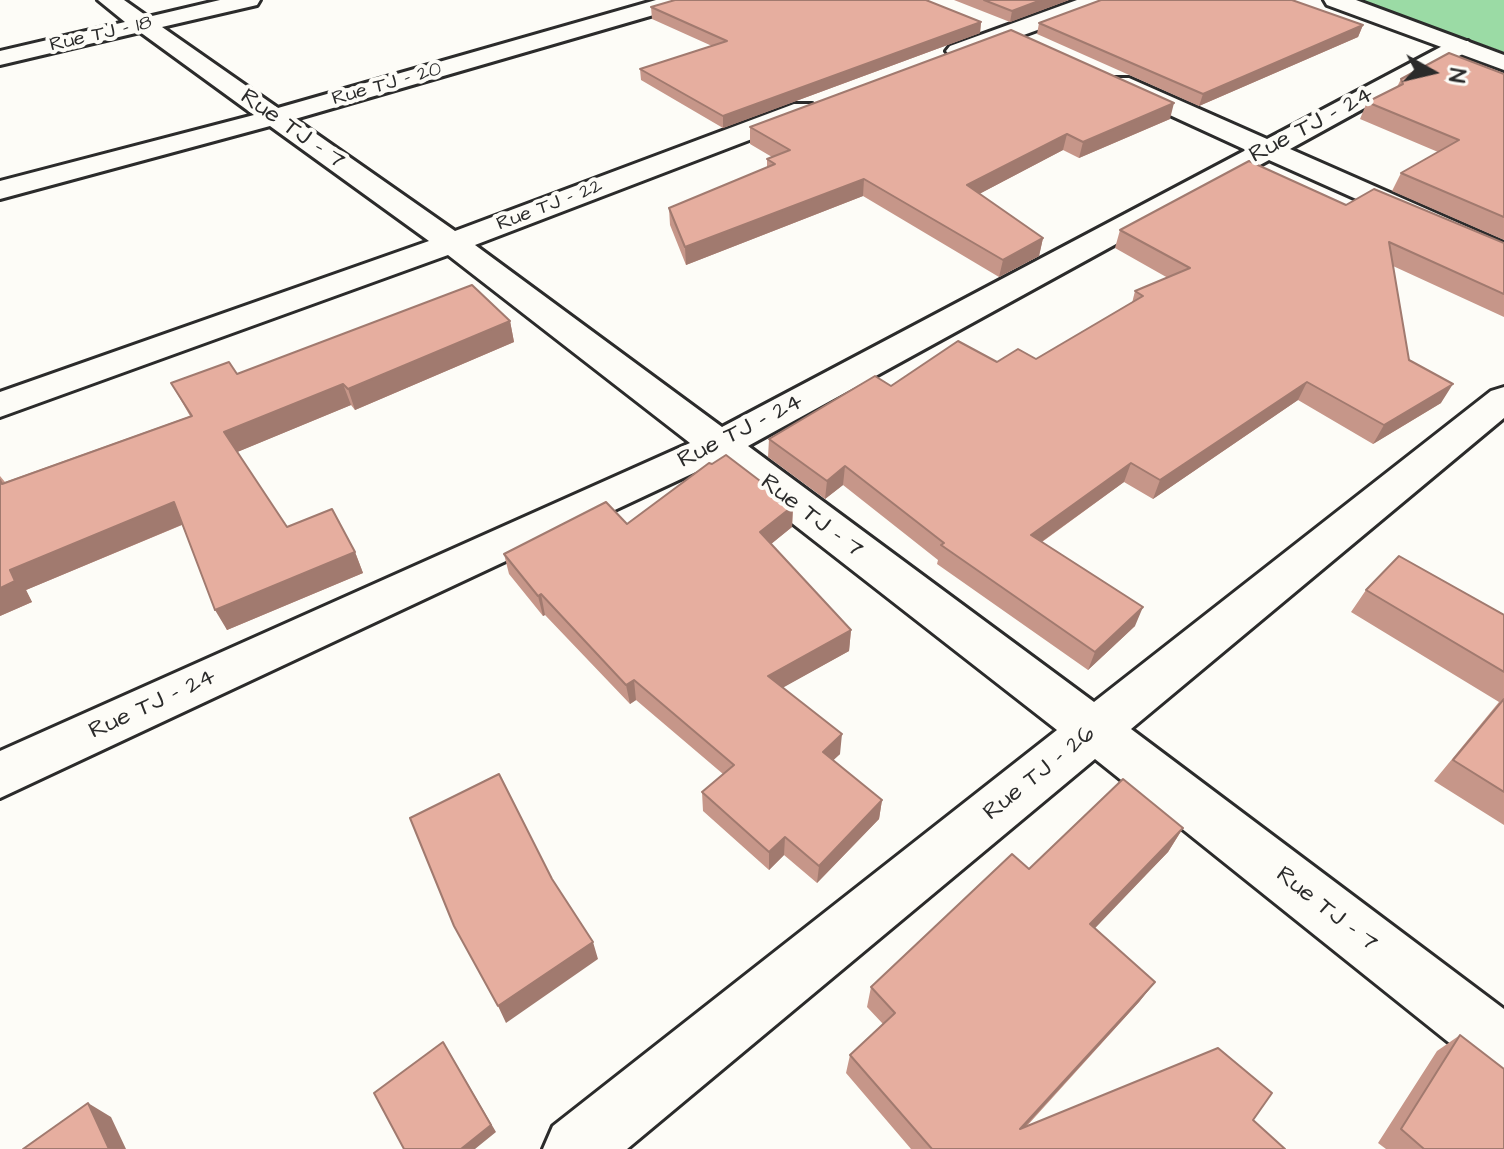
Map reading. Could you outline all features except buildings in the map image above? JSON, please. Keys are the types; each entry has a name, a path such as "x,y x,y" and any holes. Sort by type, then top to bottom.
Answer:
{"street":[{"name":"Rue TJ - 7","path":"109,0 452,243 1094,730 1504,1047"},
{"name":"Rue TJ - 18","path":"0,58 249,0"},
{"name":"Rue TJ - 20","path":"0,190 275,117 680,0"},
{"path":"933,60 1098,0"},
{"path":"1335,0 1504,63"},
{"path":"966,16 1035,46"},
{"name":"Rue TJ - 24","path":"0,775 718,446 1460,46"},
{"path":"1094,72 1504,255"},
{"name":"Rue TJ - 22","path":"0,405 452,243 831,99"},
{"name":"Rue TJ - 26","path":"576,1149 1504,399"}],"green space":[{"path":"1358,0 1504,0 1504,52"}]}
